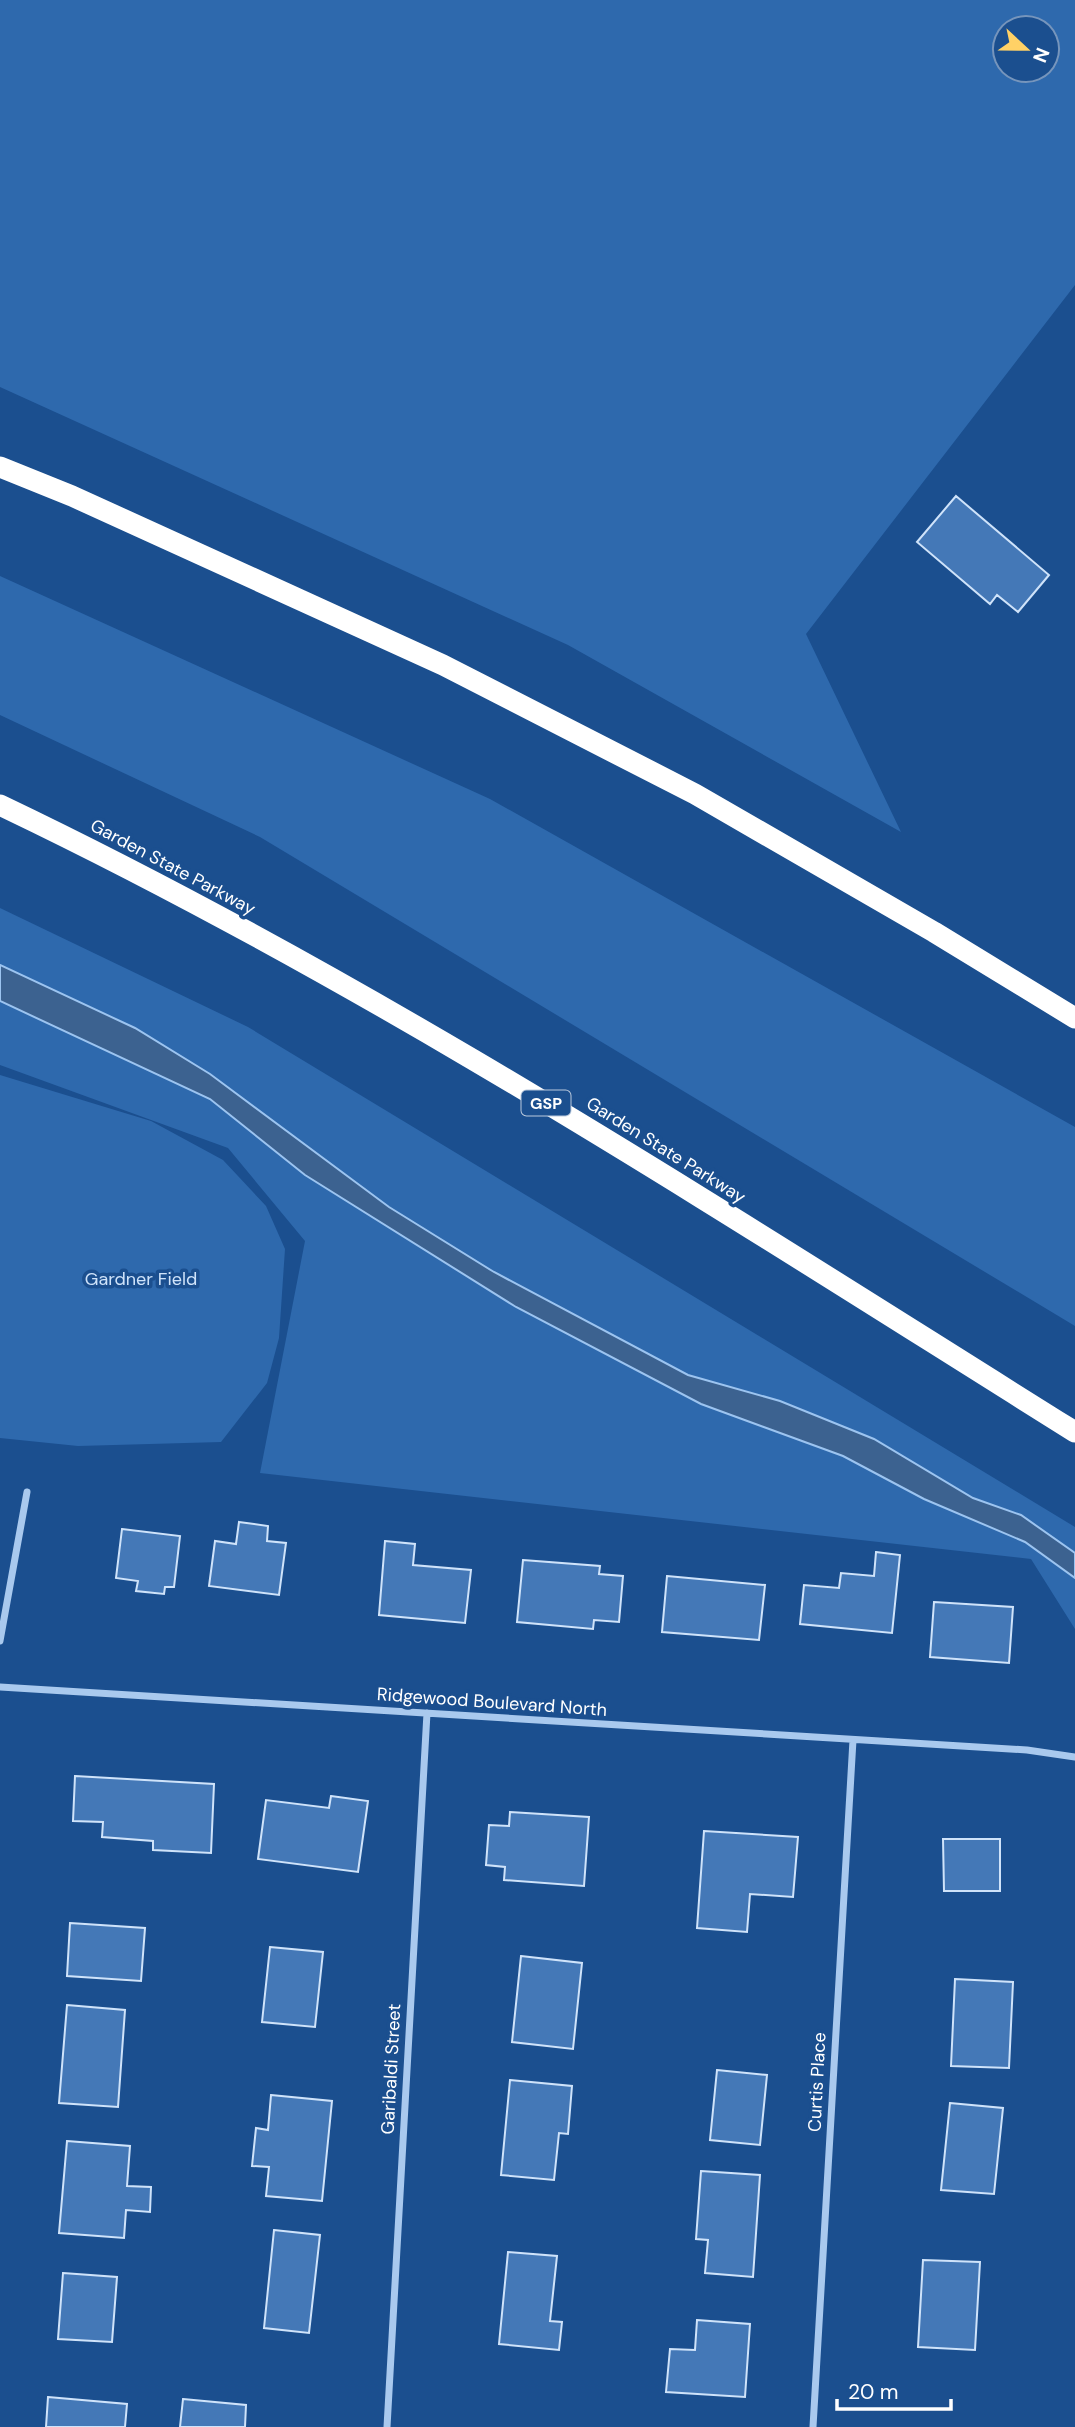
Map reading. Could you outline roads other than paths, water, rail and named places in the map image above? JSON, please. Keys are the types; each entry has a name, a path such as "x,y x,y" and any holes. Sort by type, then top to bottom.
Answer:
{"highway":[{"path":"0,467 97,507 443,665 695,794 1075,1017"},
{"name":"Garden State Parkway","path":"0,805 171,890 411,1022 649,1165 1075,1432"}],"street":[{"path":"0,1641 27,1492"},
{"name":"Ridgewood Boulevard North","path":"0,1687 982,1747 1075,1757"},
{"name":"Garibaldi Street","path":"387,2427 427,1713"},
{"name":"Curtis Place","path":"813,2427 853,1740"}],"park label":[{"name":"Gardner Field","path":"141,1279"}]}
